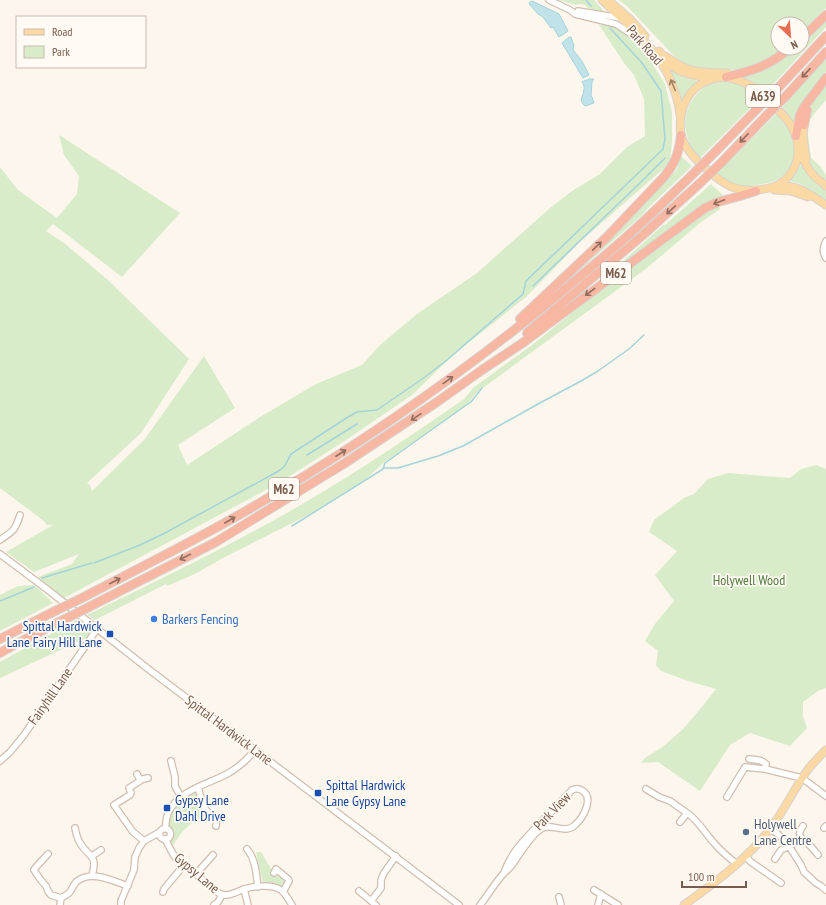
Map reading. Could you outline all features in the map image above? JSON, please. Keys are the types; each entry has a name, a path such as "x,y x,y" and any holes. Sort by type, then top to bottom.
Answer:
{"highway":[{"path":"810,30 826,15"},
{"name":"M62","path":"0,639 200,537 278,492 392,420 477,359 554,299 648,217 779,88 826,36"},
{"name":"M62","path":"482,370 644,235 722,162 787,95 826,52"},
{"path":"726,77 756,70 780,56"},
{"path":"796,136 800,115 804,107 826,78"},
{"path":"804,125 806,113 812,96"},
{"path":"477,359 607,237 663,178 671,169 678,155 681,134"},
{"name":"M62","path":"0,653 216,542 275,506 395,431 524,342 705,208 718,202 756,190"}],"main road":[{"name":"Park Road","path":"602,0 648,46 657,52 674,89 678,102 680,121"},
{"name":"Park Road","path":"608,0 630,19 657,52 670,65 697,77 716,78"},
{"path":"657,52 689,69 711,72 745,73"},
{"name":"A639","path":"798,146 797,160 792,171 785,180 775,186 765,189 749,191 736,189 719,181 694,157 685,146 681,134 680,121 684,104 693,90 707,81 726,77 741,80 760,92 790,123 796,136 801,154 808,167 815,177 825,184"},
{"path":"804,125 803,137 808,167"},
{"name":"A639","path":"775,186 799,188 826,205"},
{"path":"765,189 791,192 818,200"},
{"path":"684,905 719,880 746,857 777,820 802,778 826,750"}],"street":[{"path":"549,0 575,14 616,24 648,46"},
{"path":"570,10 630,19"},
{"path":"826,242 823,251 826,258"},
{"path":"0,540 14,530 20,515"},
{"name":"Spittal Hardwick Lane","path":"0,554 459,905"},
{"name":"Fairyhill Lane","path":"0,761 10,752 24,735 97,629"},
{"path":"120,905 134,870 135,857 139,848 144,841 160,833 169,830 170,835 167,839 162,839 160,833 168,812 181,797 198,787 226,775 246,761 255,750"},
{"path":"749,760 758,760 763,762 766,764 765,770"},
{"path":"179,763 171,763 175,777 175,786 181,797"},
{"path":"727,798 745,767 802,778 826,796"},
{"path":"138,774 140,780"},
{"path":"144,841 133,832 114,805 130,795 131,792 129,788 140,780 148,778"},
{"path":"198,787 206,809 214,817 218,824"},
{"name":"Park View","path":"480,905 540,829 546,826 563,829 572,828 575,826 581,818 587,804 588,796 585,792 580,788 575,788 572,790 514,852 504,873"},
{"path":"646,789 659,797 670,801 694,817 724,854 737,864"},
{"path":"680,822 687,813"},
{"path":"803,826 799,832 801,838 805,840 818,855"},
{"path":"75,828 80,844 92,856 94,868 92,876"},
{"path":"770,829 778,834 789,846 804,872 826,890"},
{"path":"775,859 781,850 799,841 801,838"},
{"name":"Gypsy Lane","path":"167,839 172,854 222,895 244,889 272,886 283,892"},
{"path":"247,849 252,855 255,864 258,887"},
{"path":"92,856 101,850"},
{"path":"49,854 33,867 48,891 52,895 61,898"},
{"path":"196,874 213,855"},
{"path":"359,891 373,903 381,888 381,880 384,873 396,856"},
{"path":"746,857 781,883"},
{"path":"162,894 164,889 184,865"},
{"path":"274,873 276,869 288,879 289,881 283,892 292,905"},
{"path":"60,905 61,898 69,893 77,882 85,877 99,877 128,886"},
{"path":"821,886 826,880"},
{"path":"244,889 248,905"},
{"path":"594,890 618,905"},
{"path":"598,905 601,894"},
{"path":"214,905 218,902 222,895"},
{"path":"559,897 561,905"}],"green space":[{"path":"559,0 594,0 605,12 588,8 585,5 576,5"},
{"path":"619,0 826,0 826,8 810,24 810,16 770,16 770,56 773,56 756,66 742,70 705,70 686,64 674,56 628,7"},
{"path":"826,18 826,27 810,44 810,33"},
{"path":"599,25 615,27 627,36 649,58 665,84 672,112 670,163 581,241 526,297 452,356 412,395 349,438 279,483 64,598 38,577 72,564 79,554 34,572 6,552 53,525 47,525 44,521 0,488 0,167 18,190 57,218 77,194 79,176 64,155 59,135 180,213 122,277 53,224 46,231 64,243 108,280 189,359 141,433 87,483 90,485 92,491 144,440 204,356 235,408 178,445 187,465 260,417 316,384 362,365 380,345 417,314 477,273 550,208 572,191 600,174 627,147 645,136 644,99 634,75 624,63"},
{"path":"778,56 799,56 765,93 751,81 739,76"},
{"path":"826,59 826,72 801,104 794,123 781,109"},
{"path":"668,67 689,79 699,81 690,88 680,102 676,85"},
{"path":"728,81 742,85 761,97 700,158 691,148 687,137 685,124 687,110 696,95 705,87 712,83"},
{"path":"826,83 826,100 808,122 807,128 811,158 820,166 826,175 826,180 816,172 809,161 805,143 808,113 811,105"},
{"path":"776,114 789,127 795,150 791,165 782,177 771,182 744,186 732,183 717,173"},
{"path":"681,156 692,166 641,216 556,291 555,290 627,222 677,169"},
{"path":"801,164 811,179 826,190 826,200 801,184 789,181 797,172"},
{"path":"711,184 723,195 690,214 599,283 663,225 665,225"},
{"path":"719,206 720,209 701,222 647,268 476,393 468,404 382,464 366,479 308,515 221,559 195,574 167,586 166,584 95,620 87,615 251,533 325,491 365,466 464,399 474,387 532,345 589,299 699,217"},
{"name":"Holywell Wood","path":"816,465 826,469 826,688 818,691 803,702 803,717 807,728 790,746 750,733 730,745 700,791 658,762 641,763 645,758 665,745 684,728 716,689 661,671 656,665 658,651 645,641 655,624 674,601 655,575 677,551 649,532 654,520 684,498 694,494 708,479 728,473 790,478 801,469"},
{"path":"34,585 53,603 0,631 0,595 18,586"},
{"path":"78,619 94,630 86,638 0,678 0,662"},
{"path":"197,788 206,815 193,822 183,831 170,849 168,839 170,832 167,829 167,817 177,801"},
{"path":"256,852 261,852 276,877 280,875 285,881 281,886 263,883"}],"water":[{"path":"532,1 559,14 568,31 559,37 553,27 551,28 543,17 530,5 529,3"},
{"path":"571,37 574,51 582,61 589,75 583,78 562,43"},
{"path":"594,79 592,82 591,96 594,103 585,106 581,101 584,92 582,82"}],"waterway":[{"path":"586,0 591,6"},
{"path":"94,563 140,545 163,534 281,470 285,466 291,454 348,417 357,412 377,410 425,377 447,360 523,294 526,281 663,149 665,139 661,91 642,63 610,28"},
{"path":"533,286 665,158"},
{"path":"383,468 398,468 438,456 463,446 598,371 629,349 644,335"},
{"path":"292,526 383,469 385,463 471,402 482,388"},
{"path":"307,455 357,424"},
{"path":"42,578 92,563"},
{"path":"0,601 34,587"}],"place":[{"name":"Barkers Fencing","path":"154,619"},
{"name":"Spittal Hardwick Lane Fairy Hill Lane","path":"110,634"},
{"name":"Spittal Hardwick Lane Gypsy Lane","path":"318,793"},
{"name":"Gypsy Lane Dahl Drive","path":"167,808"},
{"name":"Holywell Lane Centre","path":"746,832"}]}
